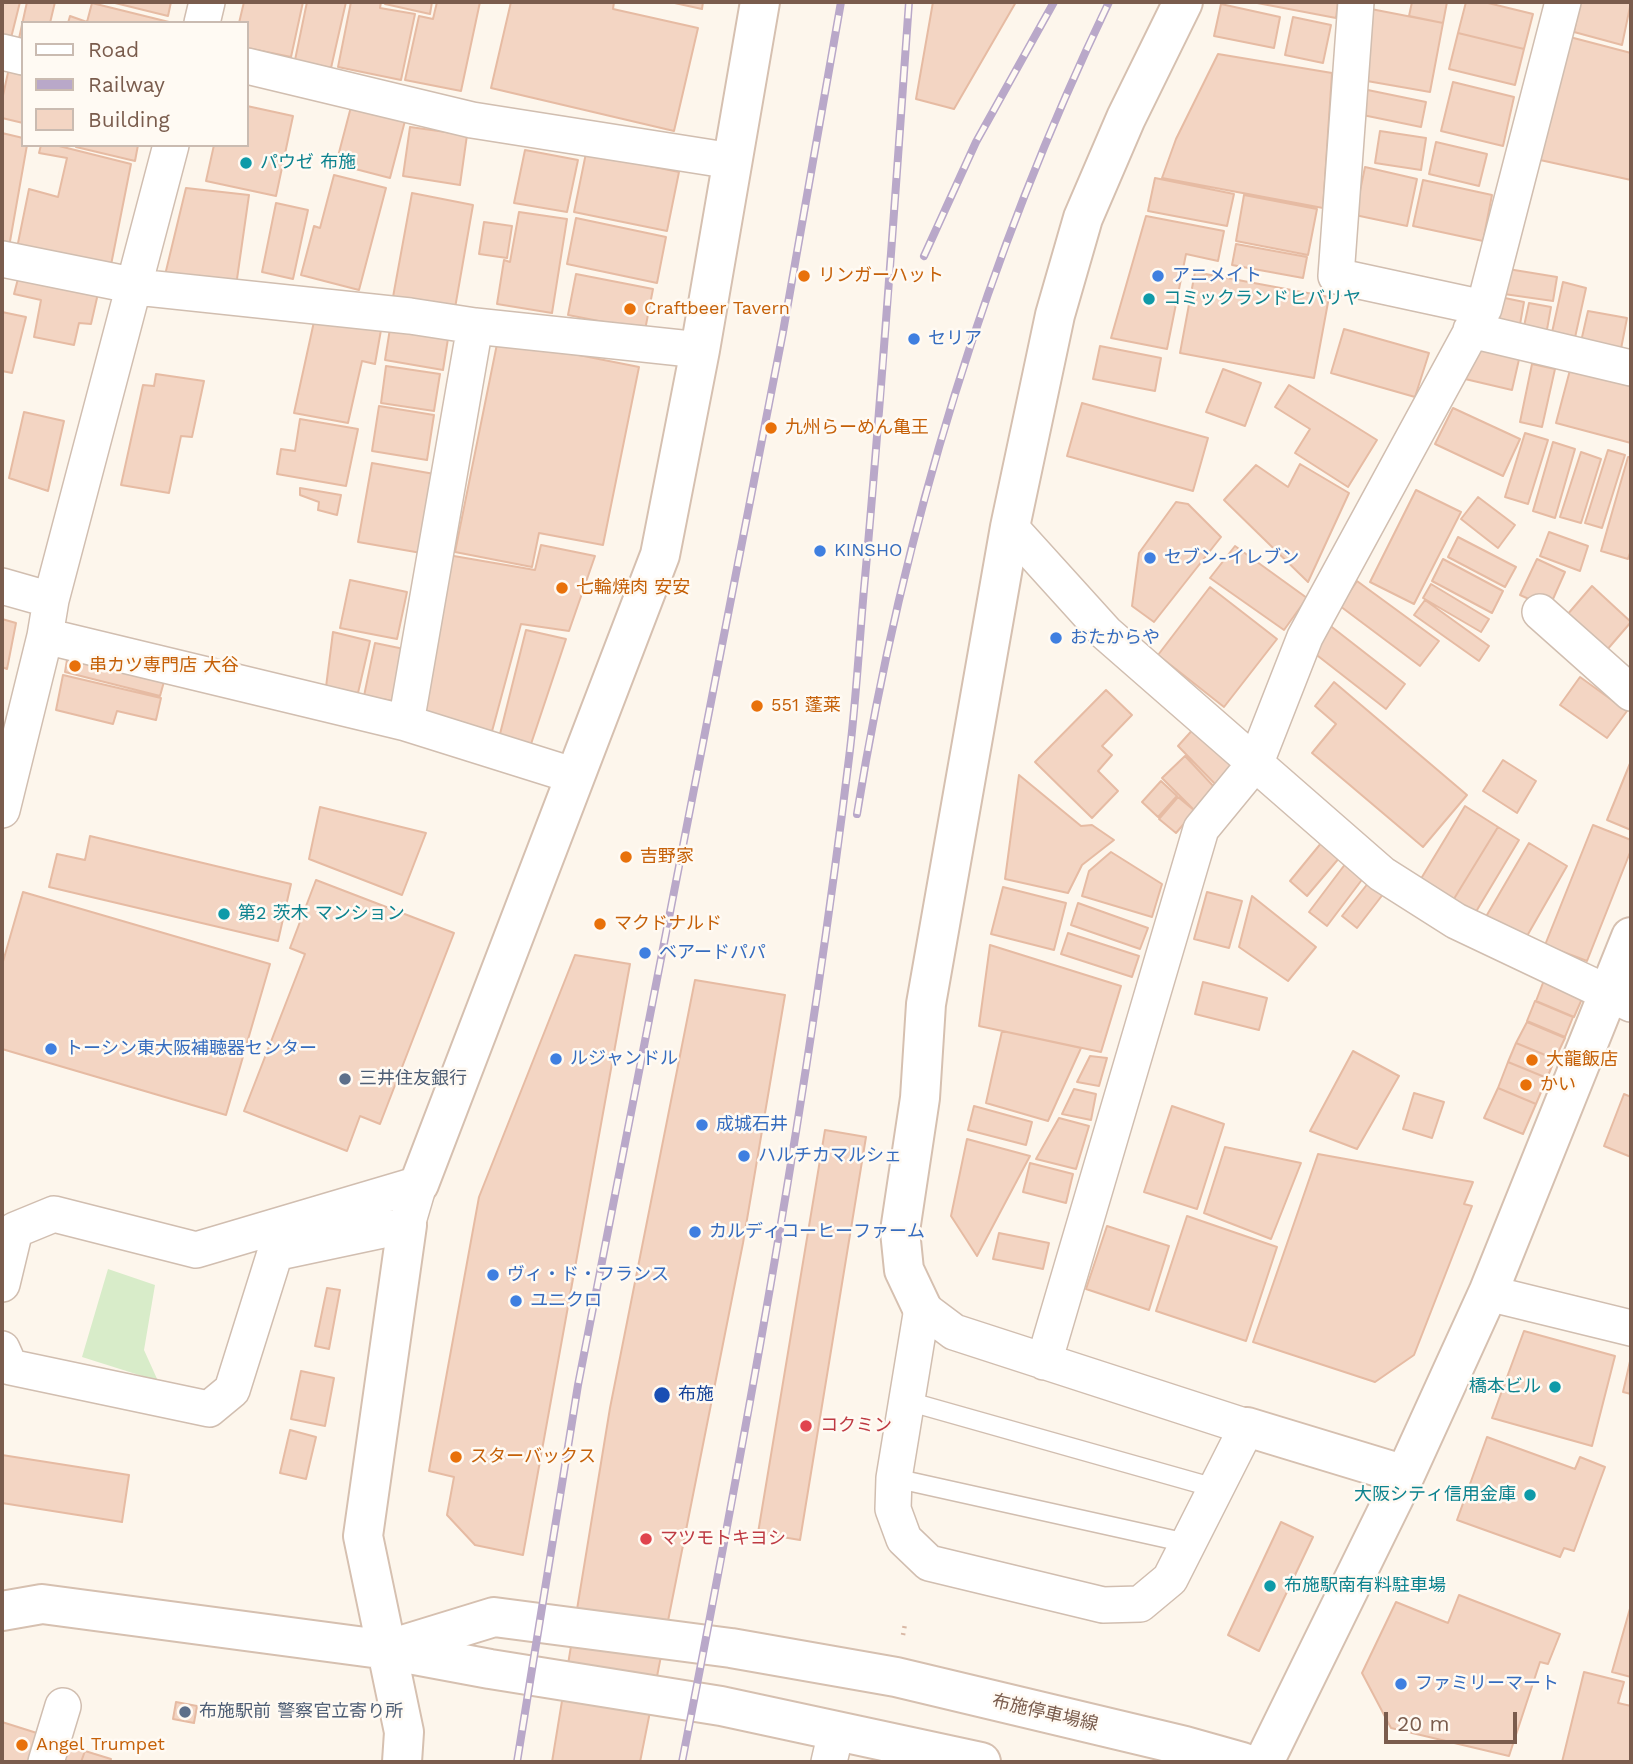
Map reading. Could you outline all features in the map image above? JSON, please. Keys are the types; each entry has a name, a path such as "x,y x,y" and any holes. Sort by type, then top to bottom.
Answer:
{"street":[{"path":"202,21 207,2"},
{"path":"402,1762 404,1732 363,1536 407,1225 419,1184 660,555 700,350 760,2"},
{"path":"1183,2 1126,118 1083,218 1055,315 1010,527 926,1004 919,1098 900,1231 904,1270 922,1308 954,1332 1405,1475"},
{"path":"1356,2 1336,276 1631,368"},
{"path":"1044,1362 1201,829 1256,762 1305,637 1478,319 1563,2"},
{"path":"2,52 21,57"},
{"path":"248,66 472,120 732,161"},
{"path":"2,810 45,636 51,600 170,147"},
{"path":"2,259 135,286 700,350"},
{"path":"406,723 474,326"},
{"path":"1010,527 1105,633 1382,874 1456,921 1619,999"},
{"path":"2,586 51,600"},
{"path":"1540,612 1631,693"},
{"path":"45,636 406,723 575,776"},
{"path":"1264,1762 1405,1475 1619,999 1631,937"},
{"path":"2,1284 15,1230 54,1214 196,1250 419,1184"},
{"path":"2,1349 10,1367 209,1409 232,1390 275,1253 407,1225"},
{"path":"1488,1293 1631,1328"},
{"path":"922,1308 894,1478 893,1509 904,1539 929,1563 1103,1605 1140,1604 1170,1579 1247,1427"},
{"path":"2,1584 42,1604"},
{"path":"2,1611 42,1604 388,1650 721,1706 833,1747 981,1762"},
{"name":"布施停車場線","path":"388,1650 495,1617 731,1648 896,1677 1242,1762"},
{"path":"46,1762 62,1706"}],"lane":[{"path":"907,1401 1215,1488"},
{"path":"894,1478 1187,1543"}],"green space":[{"path":"108,1269 155,1285 144,1350 158,1381 82,1357"}],"building":[{"path":"2,2 20,2 11,38 2,36"},
{"path":"27,2 55,2 50,21 23,21"},
{"path":"111,2 171,2 168,16"},
{"path":"244,2 303,2 291,57 248,48 248,21 239,21"},
{"path":"307,2 346,2 331,68 295,60"},
{"path":"351,2 381,2 380,8 415,14 401,80 338,67"},
{"path":"432,2 430,14 385,4"},
{"path":"437,2 480,2 461,91 405,80 419,16 433,19"},
{"path":"511,2 614,2 613,9 698,28 674,131 491,88"},
{"path":"670,2 703,2 702,9"},
{"path":"933,2 1016,2 954,109 916,99"},
{"path":"1252,2 1338,2 1336,18"},
{"path":"1412,2 1447,2 1443,23 1409,16"},
{"path":"1466,2 1484,2 1533,14 1524,49 1458,33"},
{"path":"1580,2 1631,2 1622,45 1574,32"},
{"path":"92,3 165,21 87,21"},
{"path":"1221,4 1280,17 1274,48 1214,36"},
{"path":"1371,9 1443,23 1430,92 1367,81"},
{"path":"70,16 84,21 69,21"},
{"path":"1293,17 1331,25 1323,63 1285,55"},
{"path":"1458,33 1524,49 1515,85 1449,69"},
{"path":"1566,36 1631,53 1631,180 1540,160"},
{"path":"1218,54 1332,73 1323,208 1162,178 1176,139"},
{"path":"9,68 21,71 21,123 2,118 2,100"},
{"path":"1453,82 1514,97 1503,146 1441,131"},
{"path":"1358,88 1426,102 1421,127 1353,113"},
{"path":"352,103 406,117 390,178 336,164"},
{"name":"パウゼ 布施","path":"248,106 293,116 276,196 206,181 214,147 248,147"},
{"path":"410,127 467,135 460,185 403,176"},
{"path":"1380,131 1426,138 1421,170 1375,163"},
{"path":"2,133 21,138 21,147 27,147 9,247 2,246"},
{"path":"1436,142 1487,154 1479,186 1429,174"},
{"path":"40,147 63,147 131,164 110,270 17,248 29,189 58,197 67,158 39,153"},
{"path":"76,147 138,147 135,161"},
{"path":"525,150 578,160 567,212 514,203"},
{"path":"586,153 679,172 667,231 574,212"},
{"path":"1365,167 1417,179 1407,226 1355,215"},
{"path":"334,175 386,188 359,290 301,275 314,226 320,228"},
{"path":"1155,178 1234,194 1227,226 1148,211"},
{"path":"1423,180 1492,195 1483,241 1413,226"},
{"path":"186,188 249,195 236,286 165,275"},
{"path":"412,193 473,205 455,308 393,297"},
{"path":"1244,195 1317,209 1308,255 1236,241"},
{"path":"276,203 308,210 293,279 262,272"},
{"path":"519,212 567,219 552,313 497,304 504,260 510,262"},
{"name":"コミックランドヒバリヤ","path":"1146,216 1224,231 1218,261 1186,254 1167,349 1111,338"},
{"path":"576,218 666,237 657,283 567,264"},
{"path":"484,222 512,226 507,258 479,254"},
{"path":"1236,244 1307,257 1303,278 1232,265"},
{"path":"1508,269 1557,277 1553,301 1504,294"},
{"path":"20,271 99,289 91,324 79,323 74,345 34,337 41,300 14,294"},
{"path":"1195,272 1329,297 1314,378 1180,353"},
{"path":"576,274 653,289 645,330 568,315"},
{"path":"1563,282 1586,288 1574,342 1551,337"},
{"path":"1500,297 1524,302 1519,330 1495,326"},
{"path":"1529,303 1551,307 1546,335 1523,331"},
{"path":"1588,311 1627,318 1620,354 1580,346"},
{"path":"2,312 26,317 12,373 2,371"},
{"path":"392,316 450,326 443,370 385,360"},
{"path":"315,317 381,330 375,364 362,361 348,423 294,413"},
{"path":"1344,329 1429,353 1415,397 1331,373"},
{"path":"498,339 639,367 603,545 539,533 532,567 455,552"},
{"path":"1473,344 1520,355 1512,390 1465,379"},
{"path":"1100,346 1161,358 1155,391 1093,379"},
{"path":"1532,364 1555,369 1542,427 1520,422"},
{"path":"386,366 440,374 434,411 381,403"},
{"path":"1223,369 1261,383 1245,426 1206,412"},
{"path":"1570,370 1631,386 1631,443 1556,423"},
{"path":"156,374 204,381 192,437 181,436 169,493 121,485 143,385 154,386"},
{"path":"1289,385 1377,440 1348,487 1295,453 1310,429 1275,407"},
{"path":"1082,403 1208,438 1193,491 1067,456"},
{"path":"379,406 434,415 427,460 372,451"},
{"path":"1453,408 1520,439 1503,476 1435,444"},
{"path":"24,412 64,421 48,491 9,478"},
{"path":"300,419 358,429 346,486 277,474 281,449 295,451"},
{"path":"1525,433 1548,440 1528,504 1505,497"},
{"path":"1553,442 1575,449 1555,518 1533,511"},
{"path":"1608,450 1625,455 1602,528 1585,523"},
{"path":"1581,452 1601,459 1581,523 1560,517"},
{"path":"1628,457 1631,457 1631,550 1628,559 1601,551"},
{"path":"372,463 440,475 427,554 358,542"},
{"path":"1300,464 1349,493 1308,582 1224,500 1256,465 1288,487"},
{"path":"300,488 341,495 337,515 318,510 319,502 300,495"},
{"path":"1416,490 1461,512 1414,604 1370,582"},
{"path":"1478,497 1515,525 1498,548 1461,519"},
{"path":"1176,502 1188,504 1221,537 1154,622 1132,606 1139,553"},
{"path":"1549,532 1588,546 1580,571 1540,556"},
{"path":"1458,537 1516,567 1505,587 1448,557"},
{"path":"541,545 595,556 569,631 521,624 491,735 417,717 448,555 535,570"},
{"path":"1235,546 1307,598 1284,630 1210,578"},
{"path":"1443,559 1503,591 1492,613 1432,581"},
{"path":"1537,559 1565,572 1549,608 1520,595"},
{"path":"350,580 407,592 397,639 340,628"},
{"path":"1357,581 1439,641 1420,666 1340,606"},
{"path":"1431,584 1489,619 1481,632 1423,598"},
{"path":"1592,586 1631,622 1606,651 1567,615"},
{"path":"1210,587 1277,639 1224,707 1158,655"},
{"path":"1425,600 1489,646 1479,661 1414,615"},
{"path":"2,619 16,623 7,669 2,667"},
{"path":"1328,624 1405,684 1386,709 1309,649"},
{"path":"526,630 566,639 531,744 499,738"},
{"path":"333,632 370,641 358,693 326,687"},
{"path":"375,643 404,649 393,701 364,696"},
{"path":"77,656 165,678 160,696 65,672 67,660"},
{"path":"63,675 161,698 156,720 117,711 113,724 56,710"},
{"path":"1580,677 1627,711 1607,738 1560,705"},
{"path":"1334,682 1467,795 1423,847 1312,753 1336,724 1315,706"},
{"path":"1106,690 1132,715 1102,746 1112,755 1098,771 1118,791 1092,818 1035,762"},
{"path":"1196,726 1237,767 1218,787 1178,746"},
{"path":"1185,756 1217,790 1195,811 1162,778"},
{"path":"1503,760 1536,781 1517,813 1483,791"},
{"path":"1631,761 1631,830 1607,820"},
{"path":"1019,775 1081,826 1092,825 1114,840 1082,865 1068,893 1005,879"},
{"path":"1161,781 1177,796 1158,817 1142,802"},
{"path":"1178,797 1195,811 1176,833 1159,819"},
{"path":"1465,806 1498,827 1452,902 1419,882"},
{"path":"320,807 426,833 402,895 309,859"},
{"path":"1593,825 1631,840 1631,850 1587,961 1545,945"},
{"path":"1498,827 1519,840 1474,915 1452,902"},
{"name":"第2 茨木 マンション","path":"90,836 291,884 278,941 49,887 57,854 85,860"},
{"path":"1322,842 1340,857 1307,896 1290,881"},
{"path":"1529,843 1567,866 1523,943 1484,920"},
{"path":"1111,852 1162,884 1152,917 1082,896 1089,871"},
{"path":"1346,863 1364,877 1327,926 1309,912"},
{"path":"316,880 454,933 380,1124 360,1116 347,1151 244,1111 305,954 290,948"},
{"path":"1369,882 1384,893 1357,928 1342,916"},
{"path":"1003,887 1066,903 1054,950 991,934"},
{"path":"23,892 270,964 226,1115 2,1049 2,965"},
{"path":"1207,892 1242,901 1229,948 1194,939"},
{"path":"1252,896 1316,947 1288,981 1239,947"},
{"path":"1078,903 1148,928 1140,949 1071,925"},
{"path":"1068,933 1139,956 1132,977 1061,954"},
{"path":"990,945 1121,986 1101,1052 979,1026"},
{"path":"575,955 630,964 523,1555 475,1545 447,1515 454,1477 429,1471 479,1197"},
{"path":"1546,975 1585,992 1574,1017 1536,1001"},
{"path":"695,980 785,995 743,1243 640,1762 552,1762 610,1408"},
{"path":"1203,982 1267,998 1259,1030 1195,1014"},
{"path":"1535,1001 1573,1017 1565,1037 1527,1021"},
{"path":"1527,1022 1565,1038 1555,1059 1516,1043"},
{"path":"1002,1031 1081,1048 1048,1121 986,1103"},
{"name":"大龍飯店","path":"1516,1043 1555,1059 1547,1078 1508,1062"},
{"path":"1353,1051 1399,1076 1357,1149 1310,1131"},
{"path":"1090,1056 1107,1058 1099,1086 1077,1082"},
{"path":"1508,1062 1547,1078 1536,1104 1498,1088"},
{"path":"1498,1088 1536,1104 1523,1134 1484,1118"},
{"path":"1074,1089 1096,1094 1091,1120 1062,1114"},
{"path":"1414,1093 1444,1102 1432,1138 1403,1129"},
{"path":"1624,1094 1631,1097 1631,1157 1604,1146"},
{"path":"974,1106 1032,1122 1026,1145 968,1130"},
{"path":"1172,1106 1224,1124 1197,1209 1144,1192"},
{"path":"1059,1118 1089,1126 1076,1169 1036,1159"},
{"path":"825,1130 866,1137 800,1540 758,1533"},
{"path":"967,1139 1030,1156 977,1256 951,1216"},
{"path":"1225,1147 1301,1163 1271,1239 1204,1213"},
{"path":"1318,1154 1473,1182 1464,1204 1472,1206 1414,1355 1375,1382 1253,1342"},
{"path":"1030,1163 1073,1174 1066,1203 1023,1192"},
{"path":"1187,1216 1277,1247 1246,1341 1156,1311"},
{"path":"1107,1226 1169,1246 1149,1310 1086,1289"},
{"path":"999,1233 1049,1243 1043,1269 993,1259"},
{"path":"327,1288 340,1290 329,1349 315,1346"},
{"name":"橋本ビル","path":"1524,1331 1615,1356 1592,1446 1492,1418"},
{"path":"1631,1357 1631,1394 1623,1392"},
{"path":"301,1371 334,1378 325,1426 291,1419"},
{"path":"290,1430 316,1437 306,1479 280,1473"},
{"name":"大阪シティ信用金庫","path":"1487,1437 1575,1469 1580,1457 1605,1467 1574,1551 1564,1548 1560,1557 1457,1520"},
{"path":"2,1455 129,1475 122,1522 2,1503"},
{"name":"布施駅南有料駐車場","path":"1281,1522 1313,1537 1259,1651 1228,1635"},
{"path":"1459,1595 1560,1634 1548,1664 1540,1662 1509,1756 1391,1728 1362,1673 1396,1602 1448,1623"},
{"path":"1631,1605 1631,1677 1612,1672"},
{"path":"1584,1672 1624,1682 1618,1703 1631,1706 1631,1762 1562,1762"},
{"name":"布施駅前 警察官立寄り所","path":"176,1702 197,1706 194,1723 173,1719"},
{"path":"2,1722 40,1734 31,1762 2,1762"},
{"path":"63,1744 85,1751 81,1762 57,1762"},
{"path":"85,1751 111,1759 110,1762 81,1762"}],"railway":[{"path":"517,1762 578,1385 783,332 841,2"},
{"path":"682,1762 775,1262 833,885 856,695 909,2"},
{"path":"924,256 976,142 1054,2"},
{"path":"857,814 898,605 924,501 954,399 987,297 1024,197 1109,2"}],"place":[{"name":"パウゼ 布施","path":"246,163"},
{"name":"リンガーハット","path":"804,276"},
{"name":"アニメイト","path":"1158,276"},
{"name":"コミックランドヒバリヤ","path":"1149,299"},
{"name":"Craftbeer Tavern","path":"630,309"},
{"name":"セリア","path":"914,339"},
{"name":"九州らーめん亀王","path":"771,428"},
{"name":"KINSHO","path":"820,551"},
{"name":"セブン-イレブン","path":"1150,558"},
{"name":"七輪焼肉 安安","path":"562,588"},
{"name":"おたからや","path":"1056,638"},
{"name":"串カツ専門店 大谷","path":"75,666"},
{"name":"551 蓬莱","path":"757,706"},
{"name":"吉野家","path":"626,857"},
{"name":"第2 茨木 マンション","path":"224,914"},
{"name":"マクドナルド","path":"600,924"},
{"name":"ベアードパパ","path":"645,953"},
{"name":"トーシン東大阪補聴器センター","path":"51,1049"},
{"name":"ルジャンドル","path":"556,1059"},
{"name":"大龍飯店","path":"1532,1060"},
{"name":"三井住友銀行","path":"345,1079"},
{"name":"かい","path":"1526,1085"},
{"name":"成城石井","path":"702,1125"},
{"name":"ハルチカマルシェ","path":"744,1156"},
{"name":"カルディコーヒーファーム","path":"695,1232"},
{"name":"ヴィ・ド・フランス","path":"493,1275"},
{"name":"ユニクロ","path":"516,1301"},
{"name":"橋本ビル","path":"1555,1387"},
{"name":"布施","path":"662,1395"},
{"name":"コクミン","path":"806,1426"},
{"name":"スターバックス","path":"456,1457"},
{"name":"大阪シティ信用金庫","path":"1530,1495"},
{"name":"マツモトキヨシ","path":"646,1539"},
{"name":"布施駅南有料駐車場","path":"1270,1586"},
{"name":"ファミリーマート","path":"1401,1684"},
{"name":"布施駅前 警察官立寄り所","path":"185,1712"},
{"name":"Angel Trumpet","path":"22,1745"}]}
